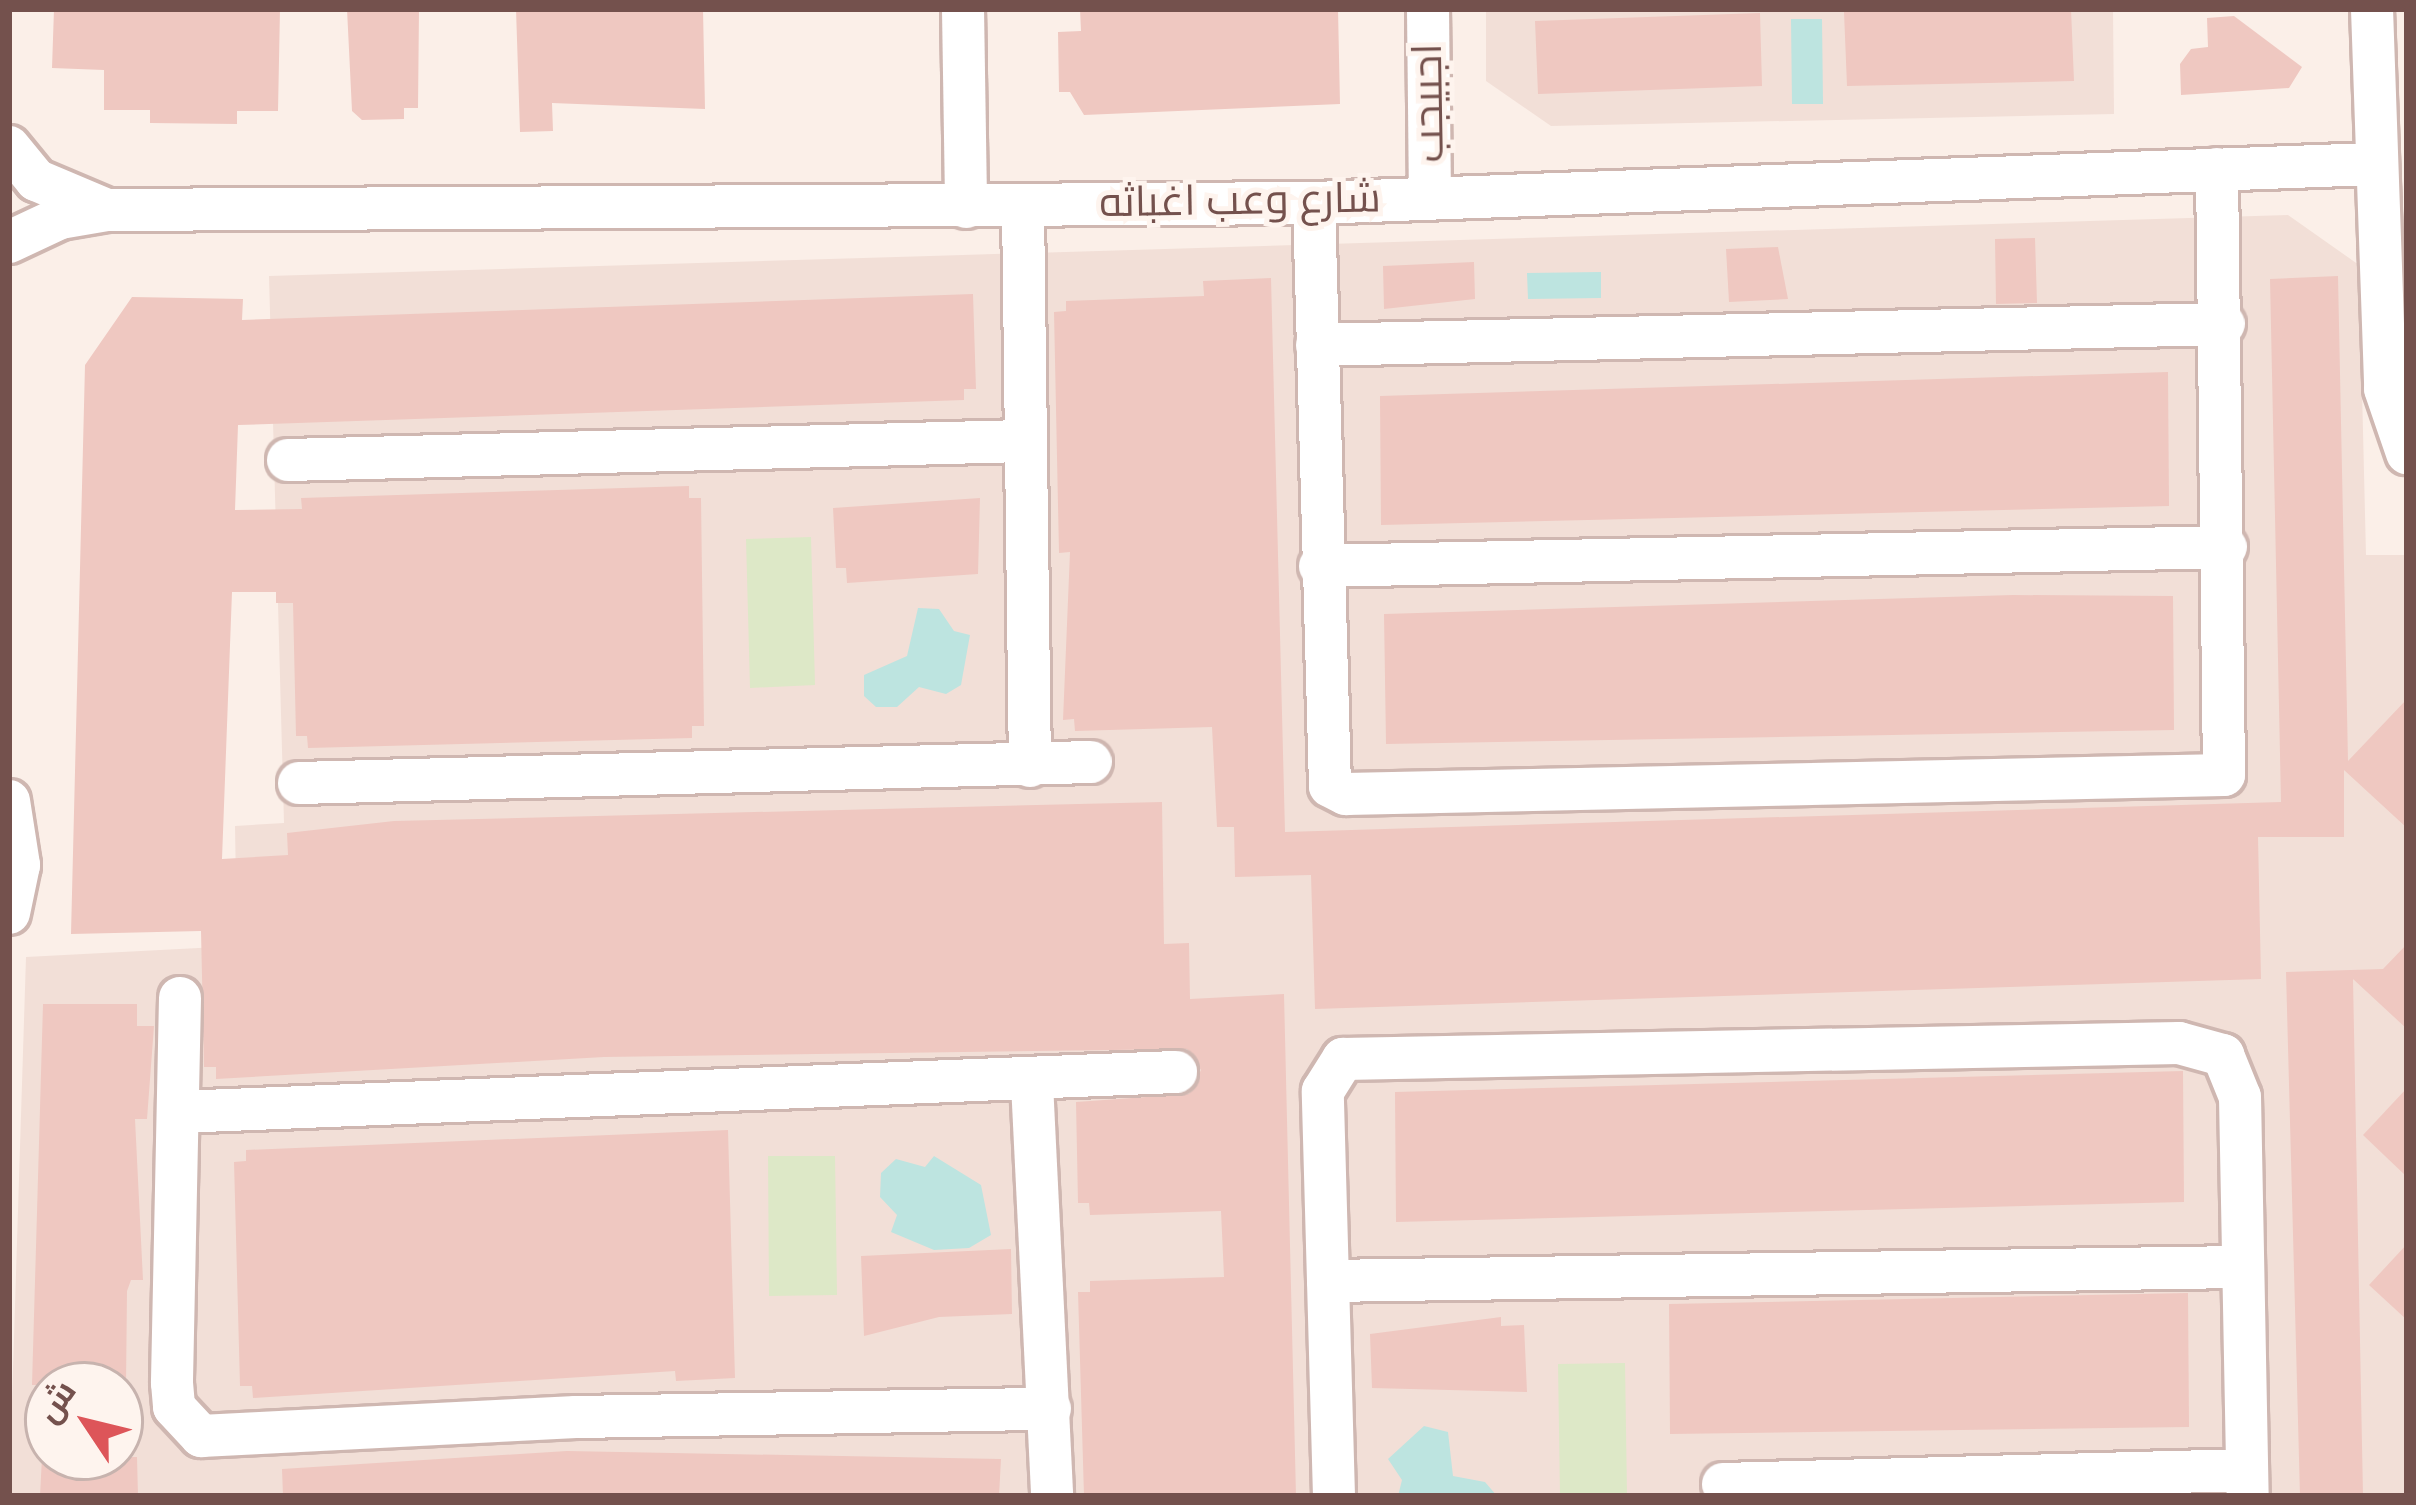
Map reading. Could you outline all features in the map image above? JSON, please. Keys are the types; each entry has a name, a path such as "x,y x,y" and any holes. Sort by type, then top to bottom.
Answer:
{"street":[{"path":"963,9 966,207"},
{"name":"اجبيجب","path":"1428,9 1430,197"},
{"path":"2372,9 2371,164 2385,389 2407,453"},
{"name":"شارع وعب اغباثه","path":"9,147 36,180 108,210"},
{"name":"شارع وعب اغباثه","path":"9,242 59,218 108,210 1314,202 2371,164"},
{"path":"1314,202 1323,772 1346,794 2224,775 2224,324 2217,170"},
{"path":"1023,206 1030,766"},
{"path":"1317,345 2224,324"},
{"path":"288,460 1023,441"},
{"path":"1320,566 2226,547"},
{"path":"299,783 1090,762"},
{"path":"9,801 19,865 9,913"},
{"path":"180,998 173,1395 184,1425 201,1436 576,1417 1050,1409"},
{"path":"1334,1496 1324,1081 1343,1059 2201,1045 2236,1075 2247,1483 1723,1484"},
{"path":"179,1112 1032,1083 1176,1072"},
{"path":"1032,1083 1052,1496"},
{"path":"1328,1281 2243,1267"}],"shaded area":[{"path":"1486,9 2113,9 2114,114 1551,126 1486,81"},
{"path":"2288,215 2359,265 2366,555 2407,555 2407,1496 9,1496 26,957 237,946 235,826 284,823 269,276"}],"green space":[{"path":"811,537 815,685 750,688 746,539"},
{"path":"768,1156 835,1156 837,1295 769,1296"},
{"path":"1625,1363 1627,1496 1560,1496 1558,1364"}],"water":[{"path":"1791,19 1822,19 1823,104 1792,104"},
{"path":"1601,272 1601,298 1528,299 1527,273"},
{"path":"918,608 939,609 954,631 970,635 961,685 946,694 919,687 897,707 876,707 864,696 864,675 907,656"},
{"path":"934,1156 981,1185 991,1235 969,1248 934,1250 891,1232 897,1215 880,1197 881,1173 896,1159 925,1167"},
{"path":"1424,1426 1448,1432 1453,1476 1485,1482 1497,1496 1398,1496 1402,1480 1388,1459"}],"building":[{"path":"54,9 280,9 278,111 237,111 237,124 150,123 150,110 104,110 104,70 52,68"},
{"path":"347,9 419,9 418,108 404,108 404,119 362,120 352,111"},
{"path":"516,9 703,9 705,109 552,103 553,131 520,132"},
{"path":"1080,9 1338,9 1340,104 1084,115 1070,92 1059,92 1058,32 1081,31"},
{"path":"2071,9 2074,81 1847,86 1844,12"},
{"path":"1760,13 1762,86 1538,94 1535,21"},
{"path":"2234,16 2302,67 2289,88 2181,95 2180,64 2191,49 2208,47 2207,18"},
{"path":"2035,238 2037,303 1996,304 1995,239"},
{"path":"1778,247 1788,299 1729,302 1726,249"},
{"path":"1474,262 1475,299 1384,309 1383,266"},
{"path":"2338,276 2348,761 2407,699 2407,828 2344,770 2344,837 2258,837 2261,979 1315,1009 1311,875 1235,877 1234,827 1217,827 1212,727 1075,731 1074,719 1063,720 1070,552 1059,553 1054,312 1066,311 1066,301 1204,296 1203,281 1271,278 1285,832 2281,802 2270,279"},
{"path":"973,294 976,389 964,389 964,400 238,425 235,510 302,509 301,498 689,486 689,498 701,498 704,726 692,726 692,738 308,748 307,736 296,736 293,603 276,603 276,592 232,592 222,859 288,855 287,833 394,821 1162,802 1164,944 1189,943 1190,999 1284,994 1296,1496 1084,1496 1078,1292 1090,1292 1090,1281 1224,1277 1221,1211 1090,1215 1089,1203 1078,1203 1076,1102 1189,1094 1201,1070 1187,1049 604,1057 216,1079 216,1067 204,1067 201,931 71,934 85,365 132,297 243,299 242,320"},
{"path":"2168,372 2169,506 1381,525 1380,396"},
{"path":"980,498 978,574 847,583 846,568 836,568 833,508"},
{"path":"2013,595 2173,596 2174,730 1386,744 1384,614"},
{"path":"2407,944 2407,1029 2353,979 2363,1496 2300,1496 2286,972 2383,969"},
{"path":"43,1004 137,1004 137,1026 154,1026 147,1119 135,1119 143,1280 131,1280 127,1291 126,1361 33,1361"},
{"path":"2183,1071 2184,1202 1396,1222 1395,1092"},
{"path":"2407,1088 2407,1177 2363,1135"},
{"path":"728,1130 735,1378 676,1381 675,1371 253,1398 252,1386 240,1386 234,1162 246,1161 246,1150"},
{"path":"2407,1244 2407,1320 2369,1285"},
{"path":"1011,1249 1012,1314 939,1317 864,1336 861,1256"},
{"path":"2188,1293 2189,1427 1670,1434 1669,1304"},
{"path":"1501,1317 1501,1326 1524,1325 1527,1392 1372,1388 1370,1334"},
{"path":"567,1451 1001,1459 999,1496 283,1496 282,1469"},
{"path":"41,1481 138,1481 138,1496 40,1496"}]}
